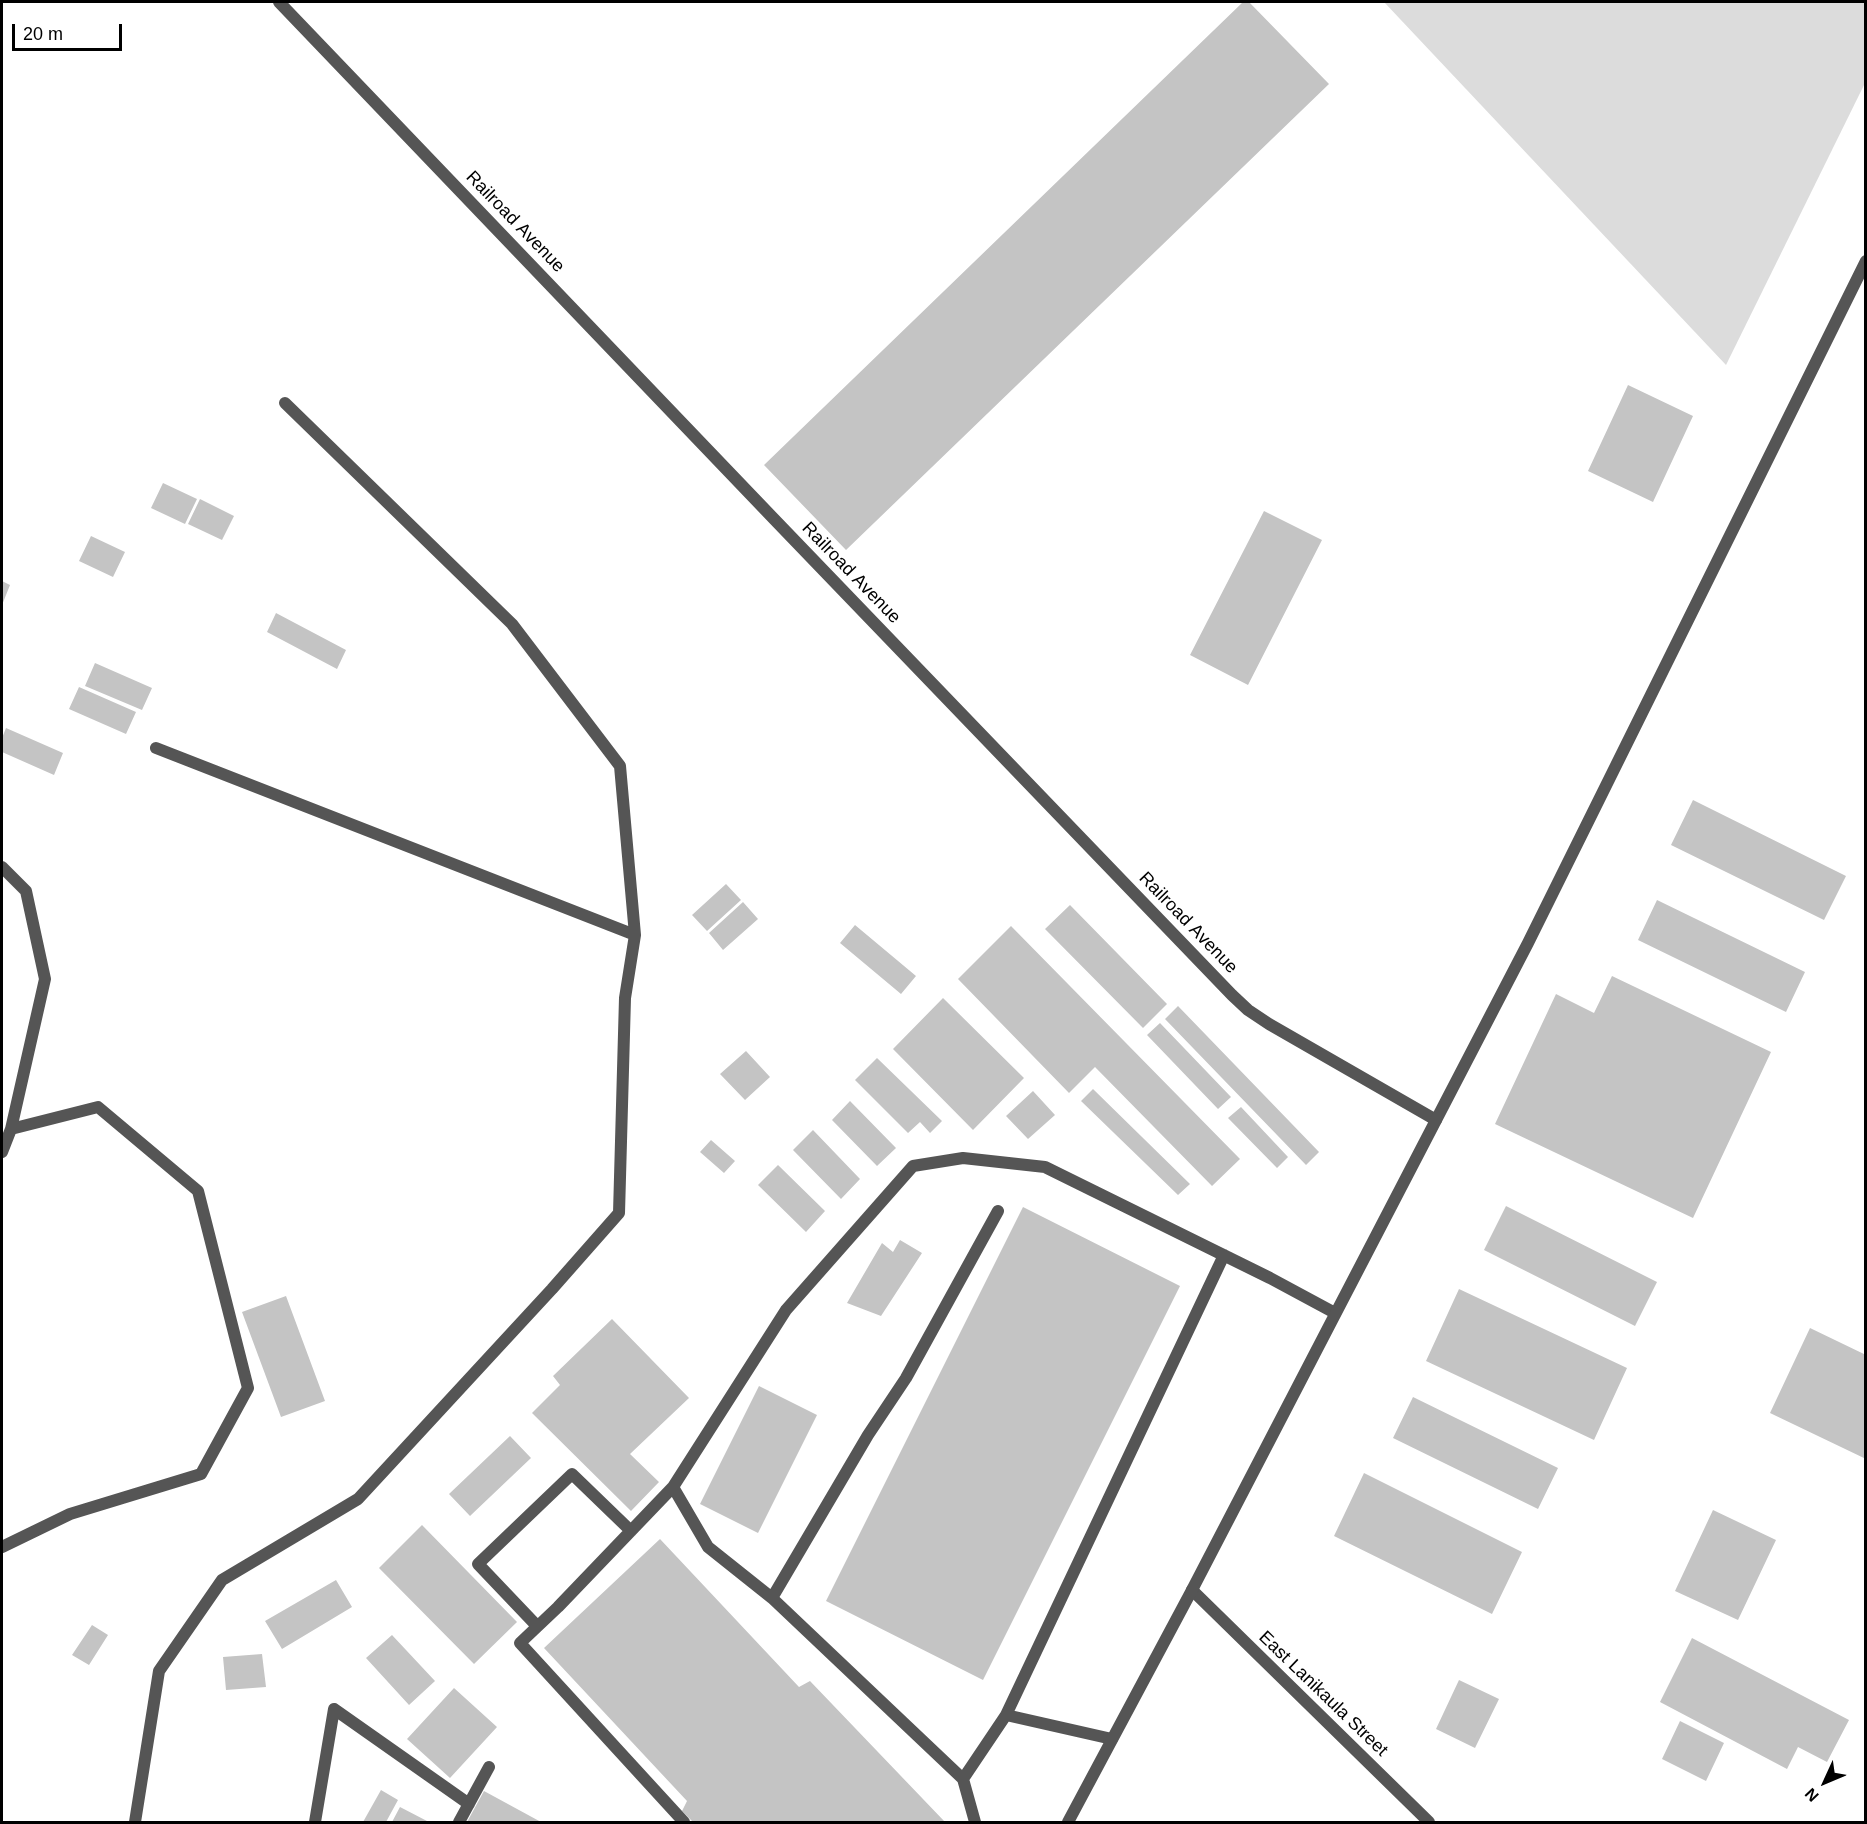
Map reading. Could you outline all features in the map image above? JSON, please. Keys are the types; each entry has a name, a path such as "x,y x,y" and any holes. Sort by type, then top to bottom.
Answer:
{"street":[{"name":"Railroad Avenue","path":"279,2 1232,995 1248,1010 1269,1024 1436,1120"},
{"path":"1068,1822 1192,1590 1528,944 1866,261"},
{"path":"135,1822 159,1671 222,1580 358,1499 619,1213 625,998 634,935 620,766 512,624 285,403"},
{"path":"156,748 634,935"},
{"path":"2,867 26,891 45,979 11,1129 2,1152"},
{"path":"2,1547 70,1514 201,1474 248,1388 198,1191 98,1107 11,1129"},
{"path":"684,1822 520,1643 673,1487 786,1310 913,1166 963,1158 1045,1167 1224,1255 1335,1313"},
{"path":"772,1598 868,1435 906,1377 998,1211"},
{"path":"963,1779 1006,1715 1224,1255"},
{"path":"537,1626 478,1564 572,1474 631,1531"},
{"path":"673,1487 708,1547 772,1598 963,1779 975,1822"},
{"name":"East Lanikaula Street","path":"1192,1590 1429,1822"},
{"path":"315,1822 334,1709 469,1804"},
{"path":"1006,1715 1112,1739"},
{"path":"459,1822 489,1767"}],"shaded area":[{"path":"1384,2 1865,2 1865,83 1726,365"}],"building":[{"path":"1243,2 1249,2 1329,84 846,550 764,465"},
{"path":"1628,385 1693,416 1653,502 1588,471"},
{"path":"163,483 197,499 185,524 151,508"},
{"path":"200,499 234,516 222,540 188,524"},
{"path":"1264,511 1322,540 1248,685 1190,655"},
{"path":"91,536 125,552 113,577 79,561"},
{"path":"2,581 10,585 2,605"},
{"path":"276,613 346,650 337,669 267,632"},
{"path":"95,663 152,688 142,710 85,686"},
{"path":"79,687 136,712 126,734 69,709"},
{"path":"6,728 63,753 54,775 2,752 2,738"},
{"path":"1693,800 1846,876 1824,920 1671,845"},
{"path":"726,884 741,900 707,931 692,915"},
{"path":"1657,900 1805,972 1786,1012 1638,940"},
{"path":"743,902 758,919 723,950 709,933"},
{"path":"1070,905 1167,1004 1143,1028 1045,929"},
{"path":"855,925 916,976 901,994 840,943"},
{"path":"1011,926 1240,1159 1212,1186 1095,1067 1069,1093 958,979"},
{"path":"1612,976 1771,1052 1693,1218 1495,1124 1556,994 1594,1013"},
{"path":"943,998 1024,1078 973,1130 893,1049"},
{"path":"1178,1006 1319,1152 1306,1165 1165,1019"},
{"path":"1160,1023 1231,1097 1218,1109 1147,1035"},
{"path":"746,1051 770,1077 745,1100 720,1074"},
{"path":"877,1058 942,1121 930,1133 920,1122 908,1133 855,1080"},
{"path":"1093,1089 1190,1184 1178,1195 1081,1101"},
{"path":"1033,1091 1055,1115 1028,1139 1006,1116"},
{"path":"850,1101 896,1148 877,1166 832,1120"},
{"path":"1241,1107 1288,1157 1277,1168 1228,1118"},
{"path":"813,1130 860,1179 841,1199 793,1150"},
{"path":"711,1140 735,1161 724,1173 700,1152"},
{"path":"778,1165 825,1211 806,1232 758,1185"},
{"path":"1506,1206 1657,1282 1635,1326 1484,1250"},
{"path":"1023,1207 1180,1286 983,1680 826,1601"},
{"path":"900,1240 922,1253 881,1316 847,1303 882,1243 893,1252"},
{"path":"1459,1289 1627,1368 1594,1440 1426,1361"},
{"path":"286,1296 325,1401 281,1417 242,1312"},
{"path":"612,1319 689,1398 630,1454 659,1482 631,1511 532,1413 560,1385 553,1376"},
{"path":"1810,1328 1866,1355 1866,1459 1770,1413"},
{"path":"759,1386 817,1415 758,1533 700,1504"},
{"path":"1413,1397 1558,1468 1538,1509 1393,1438"},
{"path":"510,1436 531,1458 470,1516 449,1494"},
{"path":"1364,1473 1522,1552 1492,1614 1334,1536"},
{"path":"1713,1510 1776,1540 1738,1620 1675,1591"},
{"path":"422,1525 517,1622 474,1664 379,1568"},
{"path":"660,1539 799,1687 810,1681 945,1822 693,1822 682,1811 687,1801 544,1648"},
{"path":"336,1580 352,1607 282,1649 265,1621"},
{"path":"92,1625 108,1635 89,1665 72,1655"},
{"path":"392,1635 435,1681 409,1705 366,1658"},
{"path":"1692,1638 1849,1720 1827,1762 1798,1747 1787,1769 1660,1702"},
{"path":"262,1654 266,1687 226,1690 223,1657"},
{"path":"1459,1680 1499,1699 1475,1748 1436,1729"},
{"path":"454,1688 497,1727 450,1778 407,1739"},
{"path":"1680,1721 1724,1743 1706,1781 1662,1759"},
{"path":"381,1790 398,1800 386,1822 363,1822"},
{"path":"484,1791 541,1822 467,1822"},
{"path":"400,1807 427,1821 392,1822"}]}
